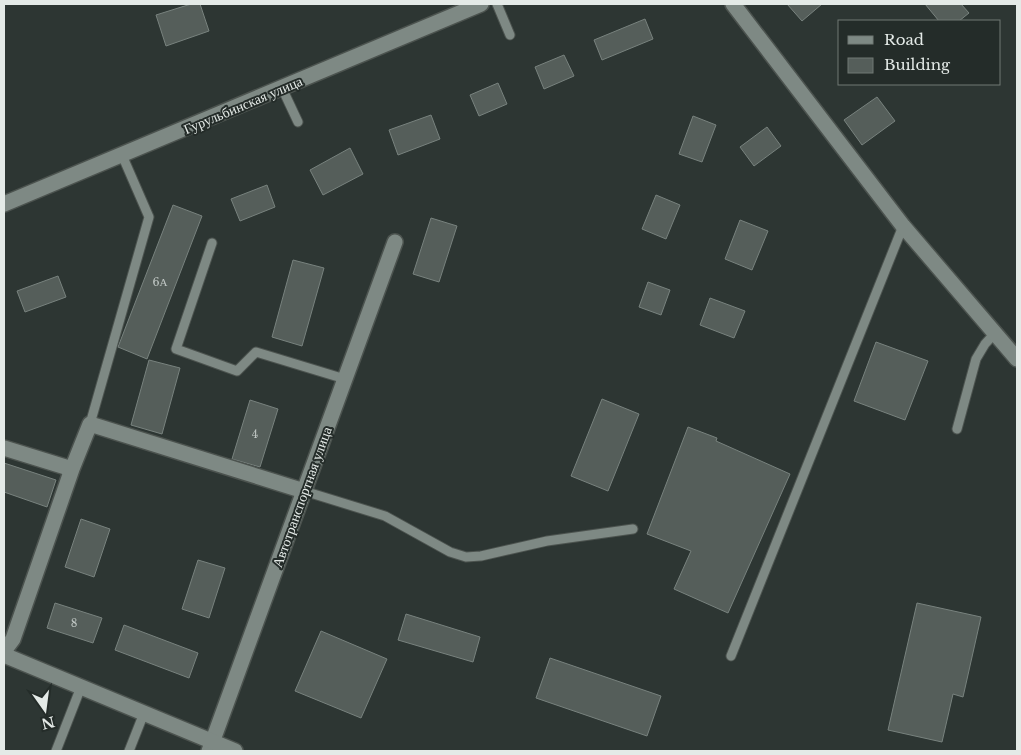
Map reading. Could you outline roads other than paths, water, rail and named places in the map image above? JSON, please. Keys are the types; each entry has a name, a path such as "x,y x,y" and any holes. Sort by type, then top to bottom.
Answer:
{"street":[{"name":"Гурульбинская улица","path":"4,204 481,4"},
{"path":"733,4 903,226 1017,359"},
{"name":"Автотранспортная улица","path":"211,746 396,242"},
{"path":"4,651 13,639 72,469 90,424 304,491"},
{"path":"4,448 72,469"},
{"path":"4,655 144,713 211,746 235,751"}],"lane":[{"path":"497,4 510,35"},
{"path":"282,88 298,122"},
{"path":"90,424 150,217 122,155"},
{"path":"731,656 903,226"},
{"path":"212,243 176,349 238,371 256,352 345,379"},
{"path":"957,429 976,359 985,344 995,333"},
{"path":"304,491 385,516 450,552 466,557 481,556 547,541 633,529"},
{"path":"56,751 81,688"},
{"path":"129,751 144,713"}]}
